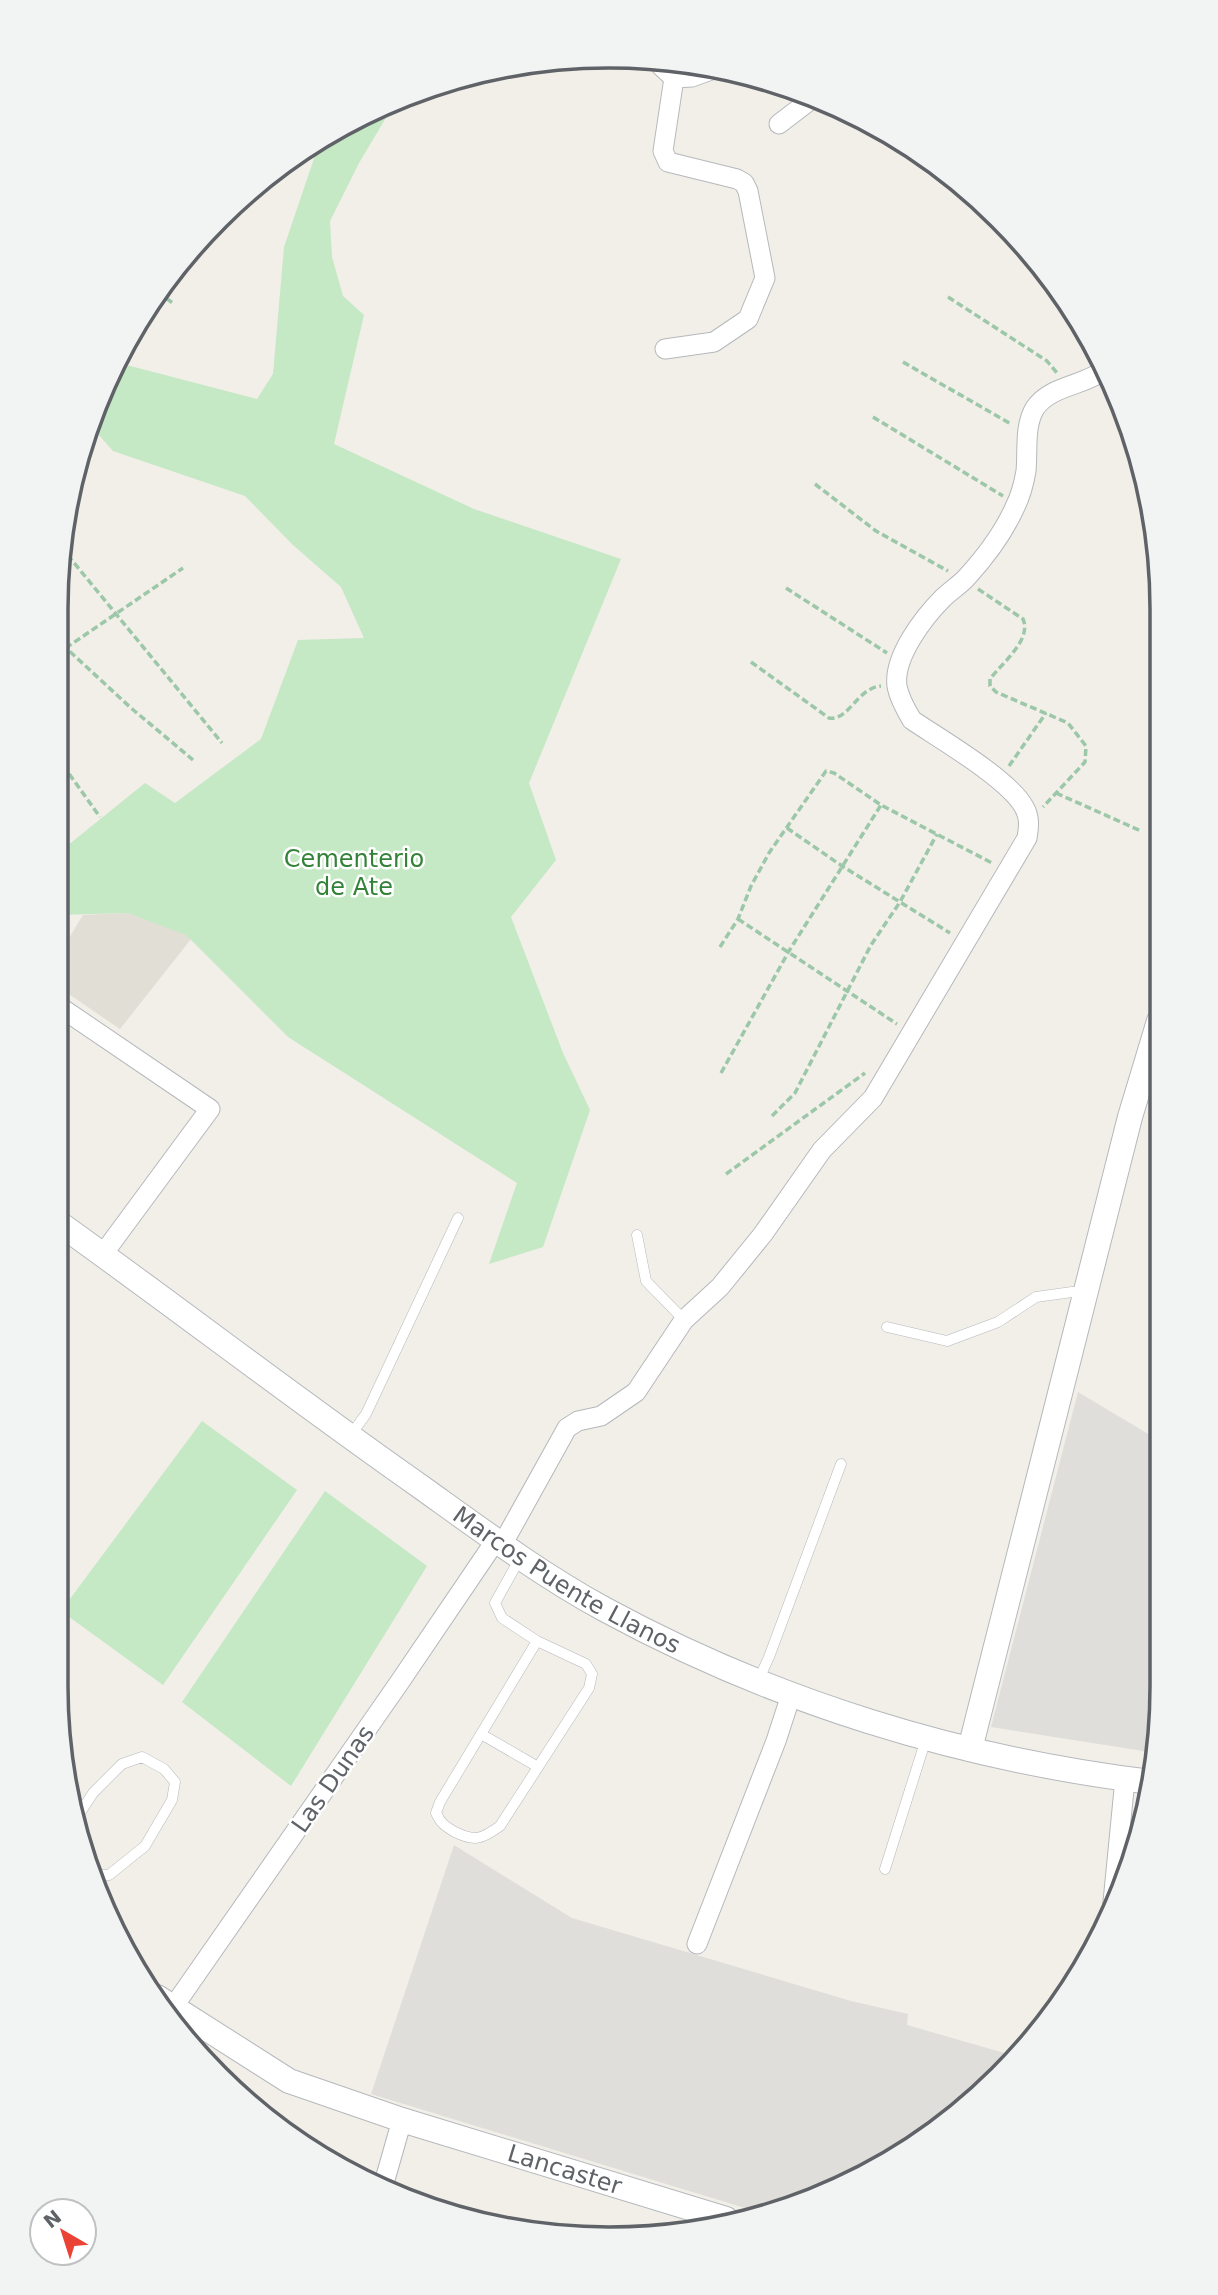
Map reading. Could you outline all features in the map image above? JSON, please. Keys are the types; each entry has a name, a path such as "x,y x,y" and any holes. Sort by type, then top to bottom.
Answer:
{"street":[{"path":"668,72 674,78 695,76"},
{"path":"665,349 714,342 748,319 765,278 748,191 744,183 668,162 663,151 674,78"},
{"path":"779,124 804,105"},
{"path":"1029,822 1024,807 1011,789 912,720 897,685 900,661 918,629 995,546 1017,504 1026,473 1028,434 1035,409 1046,398 1068,385 1096,375"},
{"name":"Las Dunas","path":"170,2001 399,1683 506,1548 567,1428 578,1421 601,1416 636,1392 684,1320 720,1287 763,1234 822,1150 873,1098 1027,838 1029,822"},
{"path":"68,1012 210,1109 103,1254"},
{"path":"970,1749 1130,1117 1150,1051"},
{"name":"Marcos Puente Llanos","path":"68,1229 349,1437 506,1548 632,1624 791,1695 926,1738 1040,1766 1141,1781"},
{"path":"697,1944 776,1741 791,1695"},
{"path":"1116,1875 1125,1779"},
{"name":"Lancaster","path":"181,2017 289,2081 706,2217"},
{"path":"385,2178 402,2120"}],"lane":[{"path":"349,1437 366,1414 458,1219"},
{"path":"637,1235 646,1280 684,1320"},
{"path":"887,1327 947,1341 998,1322 1036,1297 1072,1292 1086,1293"},
{"path":"758,1682 841,1464"},
{"path":"506,1548 495,1603 502,1618 537,1641 586,1664 592,1674 589,1688 500,1826 487,1836 469,1839 441,1824 436,1813 440,1802 537,1641"},
{"path":"481,1734 538,1768"},
{"path":"885,1869 926,1738"},
{"path":"83,1808 93,1793 122,1764 142,1757 164,1769 176,1782 172,1800 145,1846 109,1875 102,1875"}],"path":[{"path":"948,297 1046,361 1068,385"},
{"path":"167,298 174,304"},
{"path":"903,362 1028,434"},
{"path":"873,417 1017,504"},
{"path":"815,484 876,531 964,580 1023,619 1026,635 989,678 990,686 996,692 1068,723 1086,746 1085,762 1029,822"},
{"path":"71,559 222,743"},
{"path":"68,647 183,568"},
{"path":"786,588 900,661"},
{"path":"68,650 193,761"},
{"path":"751,662 830,718 836,719 843,716 860,694 873,687 897,685"},
{"path":"999,780 1046,713"},
{"path":"720,947 737,919 751,886 786,828 826,771 834,773 881,805 1007,871"},
{"path":"68,772 100,817"},
{"path":"1056,793 1141,831"},
{"path":"721,1073 789,951 881,805"},
{"path":"786,828 964,941"},
{"path":"772,1116 795,1093 871,945 900,902 937,834"},
{"path":"737,919 911,1032"},
{"path":"726,1174 875,1066 897,1054"}],"shaded area":[{"path":"128,913 186,934 191,939 120,1029 68,994 68,940 83,915"},
{"path":"1078,1392 1150,1435 1150,1686 1146,1751 991,1727"},
{"path":"454,1845 572,1918 851,2001 908,2014 907,2025 1006,2053 966,2093 909,2136 879,2154 816,2186 747,2209 371,2094"}],"green space":[{"name":"Cementerio de Ate","path":"387,116 359,163 330,221 332,257 343,296 364,315 334,444 474,509 621,559 529,783 556,860 511,917 563,1053 590,1110 543,1247 489,1264 517,1183 288,1037 186,935 128,913 68,915 68,845 145,783 175,803 261,739 298,640 364,638 341,587 293,545 245,496 113,451 98,434 127,365 257,399 273,374 284,247 315,155"},
{"path":"202,1421 297,1490 163,1685 68,1616 68,1602"},
{"path":"325,1491 427,1566 291,1786 182,1702"}]}
